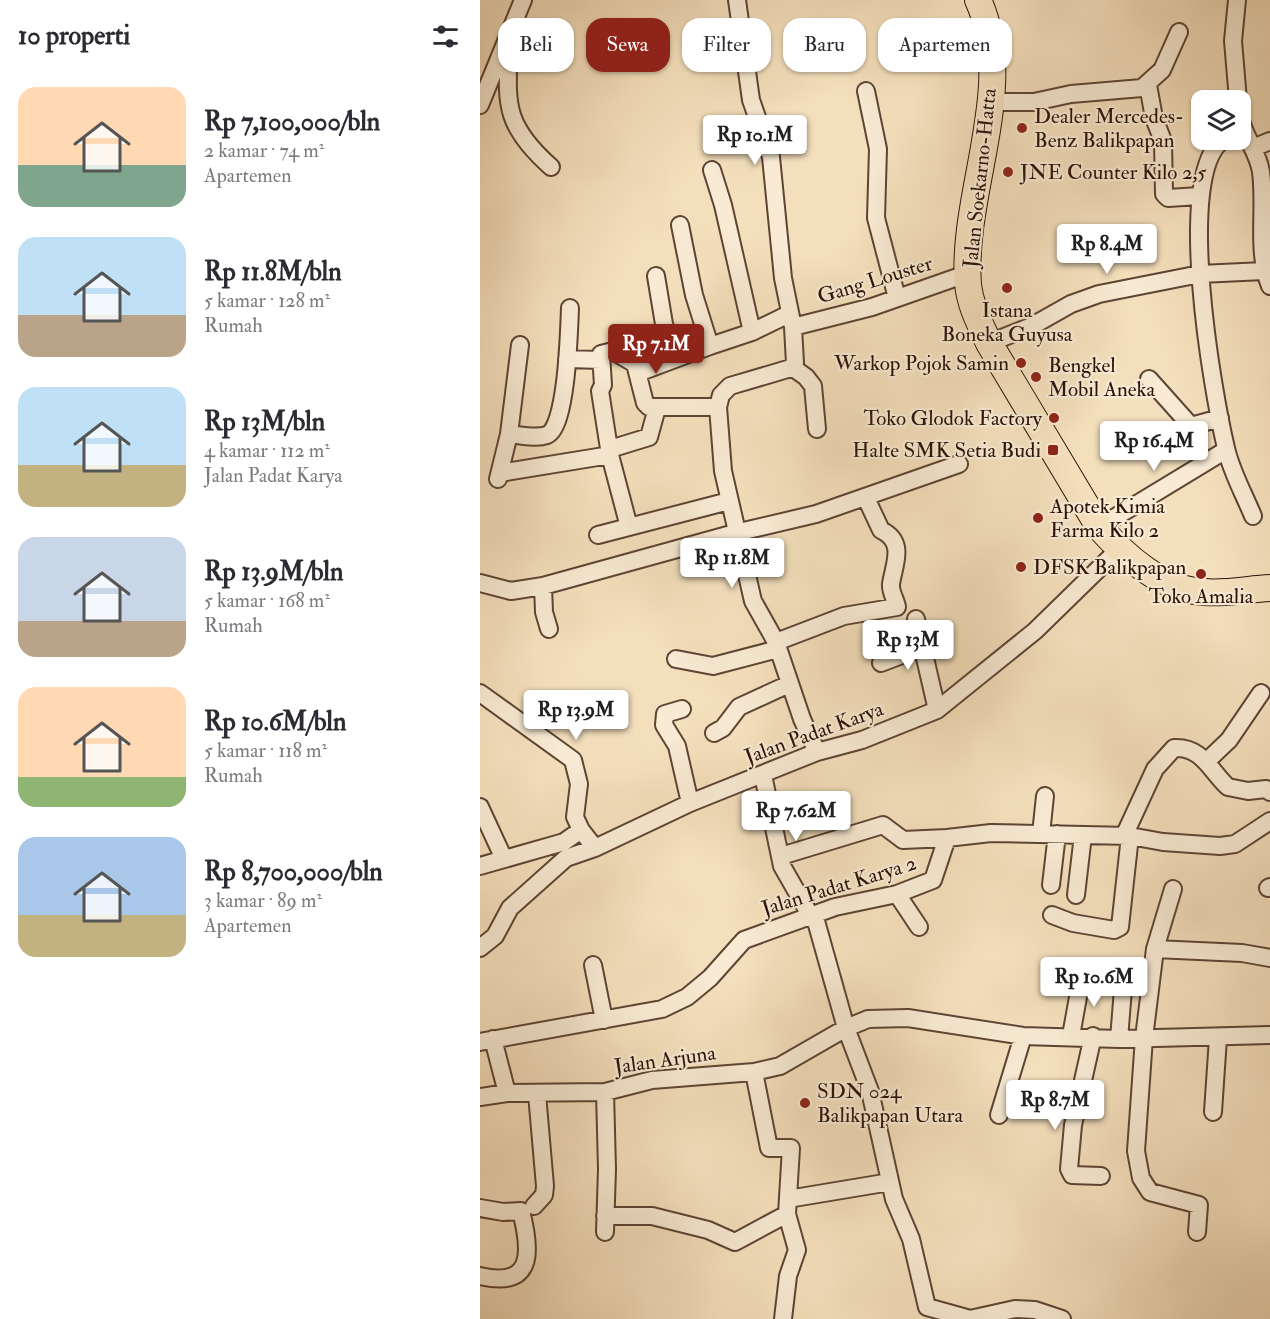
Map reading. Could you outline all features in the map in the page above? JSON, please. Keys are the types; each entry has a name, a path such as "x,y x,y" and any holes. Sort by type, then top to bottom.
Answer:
{"highway":[{"name":"Jalan Soekarno-Hatta","path":"978,0 984,14 990,48 991,102 969,234 969,273 971,299 989,344 1099,527 1119,549 1147,571 1175,585 1204,592 1270,588"}],"street":[{"path":"516,18 523,0"},
{"path":"737,0 751,100 771,157 795,363 792,367 730,386 721,395 718,407 729,501 753,601 777,646 789,684 817,752"},
{"path":"1237,0 1233,40 1237,90"},
{"path":"991,102 1034,102 1071,94 1142,88 1162,70 1179,32"},
{"path":"480,105 498,62"},
{"path":"508,72 508,102 511,118 530,148 551,167"},
{"path":"1148,85 1154,118 1163,141 1164,194 1168,198 1199,196"},
{"path":"866,92 878,149 876,218 897,298"},
{"path":"1253,148 1270,141"},
{"path":"989,344 1032,326 1071,304 1099,294 1200,274 1267,278 1261,171 1251,144"},
{"path":"1216,150 1199,196 1200,274 1226,450 1253,516"},
{"path":"712,170 723,205 753,332"},
{"path":"680,225 694,295 710,346"},
{"name":"Gang Louster","path":"638,372 753,332 791,321 897,298 969,273"},
{"path":"656,276 664,324 676,358"},
{"path":"509,434 543,436 552,431 560,411 567,359 570,308"},
{"path":"520,345 509,434 499,476 610,452 649,437 657,408"},
{"path":"628,527 610,452 600,391 603,385 601,360 603,352 613,351 632,361 638,372 645,403 657,408 718,407"},
{"path":"567,359 601,360"},
{"path":"792,367 811,381 817,429"},
{"path":"1149,379 1195,433 1220,418"},
{"path":"1099,527 1226,450"},
{"path":"480,583 511,591 543,586 735,532 816,514 959,464"},
{"path":"676,658 713,666 777,646 844,616 897,607 891,585 898,556 896,545 888,534 880,530 866,498"},
{"path":"598,536 729,501"},
{"name":"Jalan Padat Karya","path":"480,948 495,936 510,908 546,873 566,858 595,848 690,803 817,752 862,740 937,710 1035,631 1119,549"},
{"path":"543,586 545,615 549,629"},
{"path":"916,619 937,710"},
{"path":"882,663 923,647"},
{"path":"714,733 723,728 739,707 789,684"},
{"path":"480,693 573,760 579,784 574,817 595,848"},
{"path":"1208,760 1228,740 1261,693"},
{"path":"682,709 665,714 664,722 676,746 690,803"},
{"path":"1052,915 1073,923 1114,930 1120,927 1127,836 1155,769 1170,750 1186,749 1208,760 1228,787 1248,791 1266,789 1270,792"},
{"path":"763,775 780,856 788,878 812,915 846,1028 870,1091 894,1198 911,1239 925,1313 970,1319 1015,1309 1035,1310 1062,1319"},
{"path":"1045,796 1051,885"},
{"path":"480,807 504,859"},
{"path":"780,856 883,825 903,840 991,833 1049,834 1127,836 1162,842 1220,846 1235,844 1270,821"},
{"path":"480,866 564,842 581,830"},
{"path":"1076,895 1083,835"},
{"name":"Jalan Padat Karya 2","path":"487,1040 662,1009 687,997 710,978 744,940 835,907 897,894 933,880 947,838"},
{"path":"1173,889 1168,913 1155,949 1144,1038 1136,1150 1141,1178 1150,1192 1199,1205 1197,1232"},
{"path":"897,894 919,927"},
{"path":"1155,949 1242,953 1270,958"},
{"path":"593,965 597,1021"},
{"path":"1115,967 1123,989 1119,1039"},
{"path":"1071,1036 1082,975"},
{"name":"Jalan Arjuna","path":"480,1097 507,1094 605,1092 652,1080 754,1072 780,1066 846,1028 868,1020 908,1018 1023,1036 1093,1036 1119,1039 1270,1035"},
{"path":"999,1116 1023,1036"},
{"path":"1093,1036 1073,1125 1069,1170 1072,1175 1101,1176"},
{"path":"1213,1112 1218,1038"},
{"path":"487,1040 507,1094"},
{"path":"754,1072 769,1148 791,1148 788,1207 797,1250 788,1276 783,1319"},
{"path":"605,1092 605,1224 652,1216 708,1230 735,1242 788,1207 890,1182"},
{"path":"534,1206 544,1195 545,1186 537,1094"},
{"path":"480,1208 503,1212 521,1211 529,1249 519,1274 511,1279 480,1276"}],"place":[{"name":"Dealer Mercedes- Benz Balikpapan","path":"1022,128"},
{"name":"JNE Counter Kilo 2,5","path":"1008,172"},
{"name":"Istana Boneka Guyusa","path":"1007,288"},
{"name":"Warkop Pojok Samin","path":"1021,363"},
{"name":"Bengkel Mobil Aneka","path":"1036,377"},
{"name":"Toko Glodok Factory","path":"1054,418"},
{"name":"Halte SMK Setia Budi","path":"1053,450"},
{"name":"Apotek Kimia Farma Kilo 2","path":"1038,518"},
{"name":"DFSK Balikpapan","path":"1021,567"},
{"name":"Toko Amalia","path":"1201,574"},
{"name":"SDN 024 Balikpapan Utara","path":"805,1103"}]}
